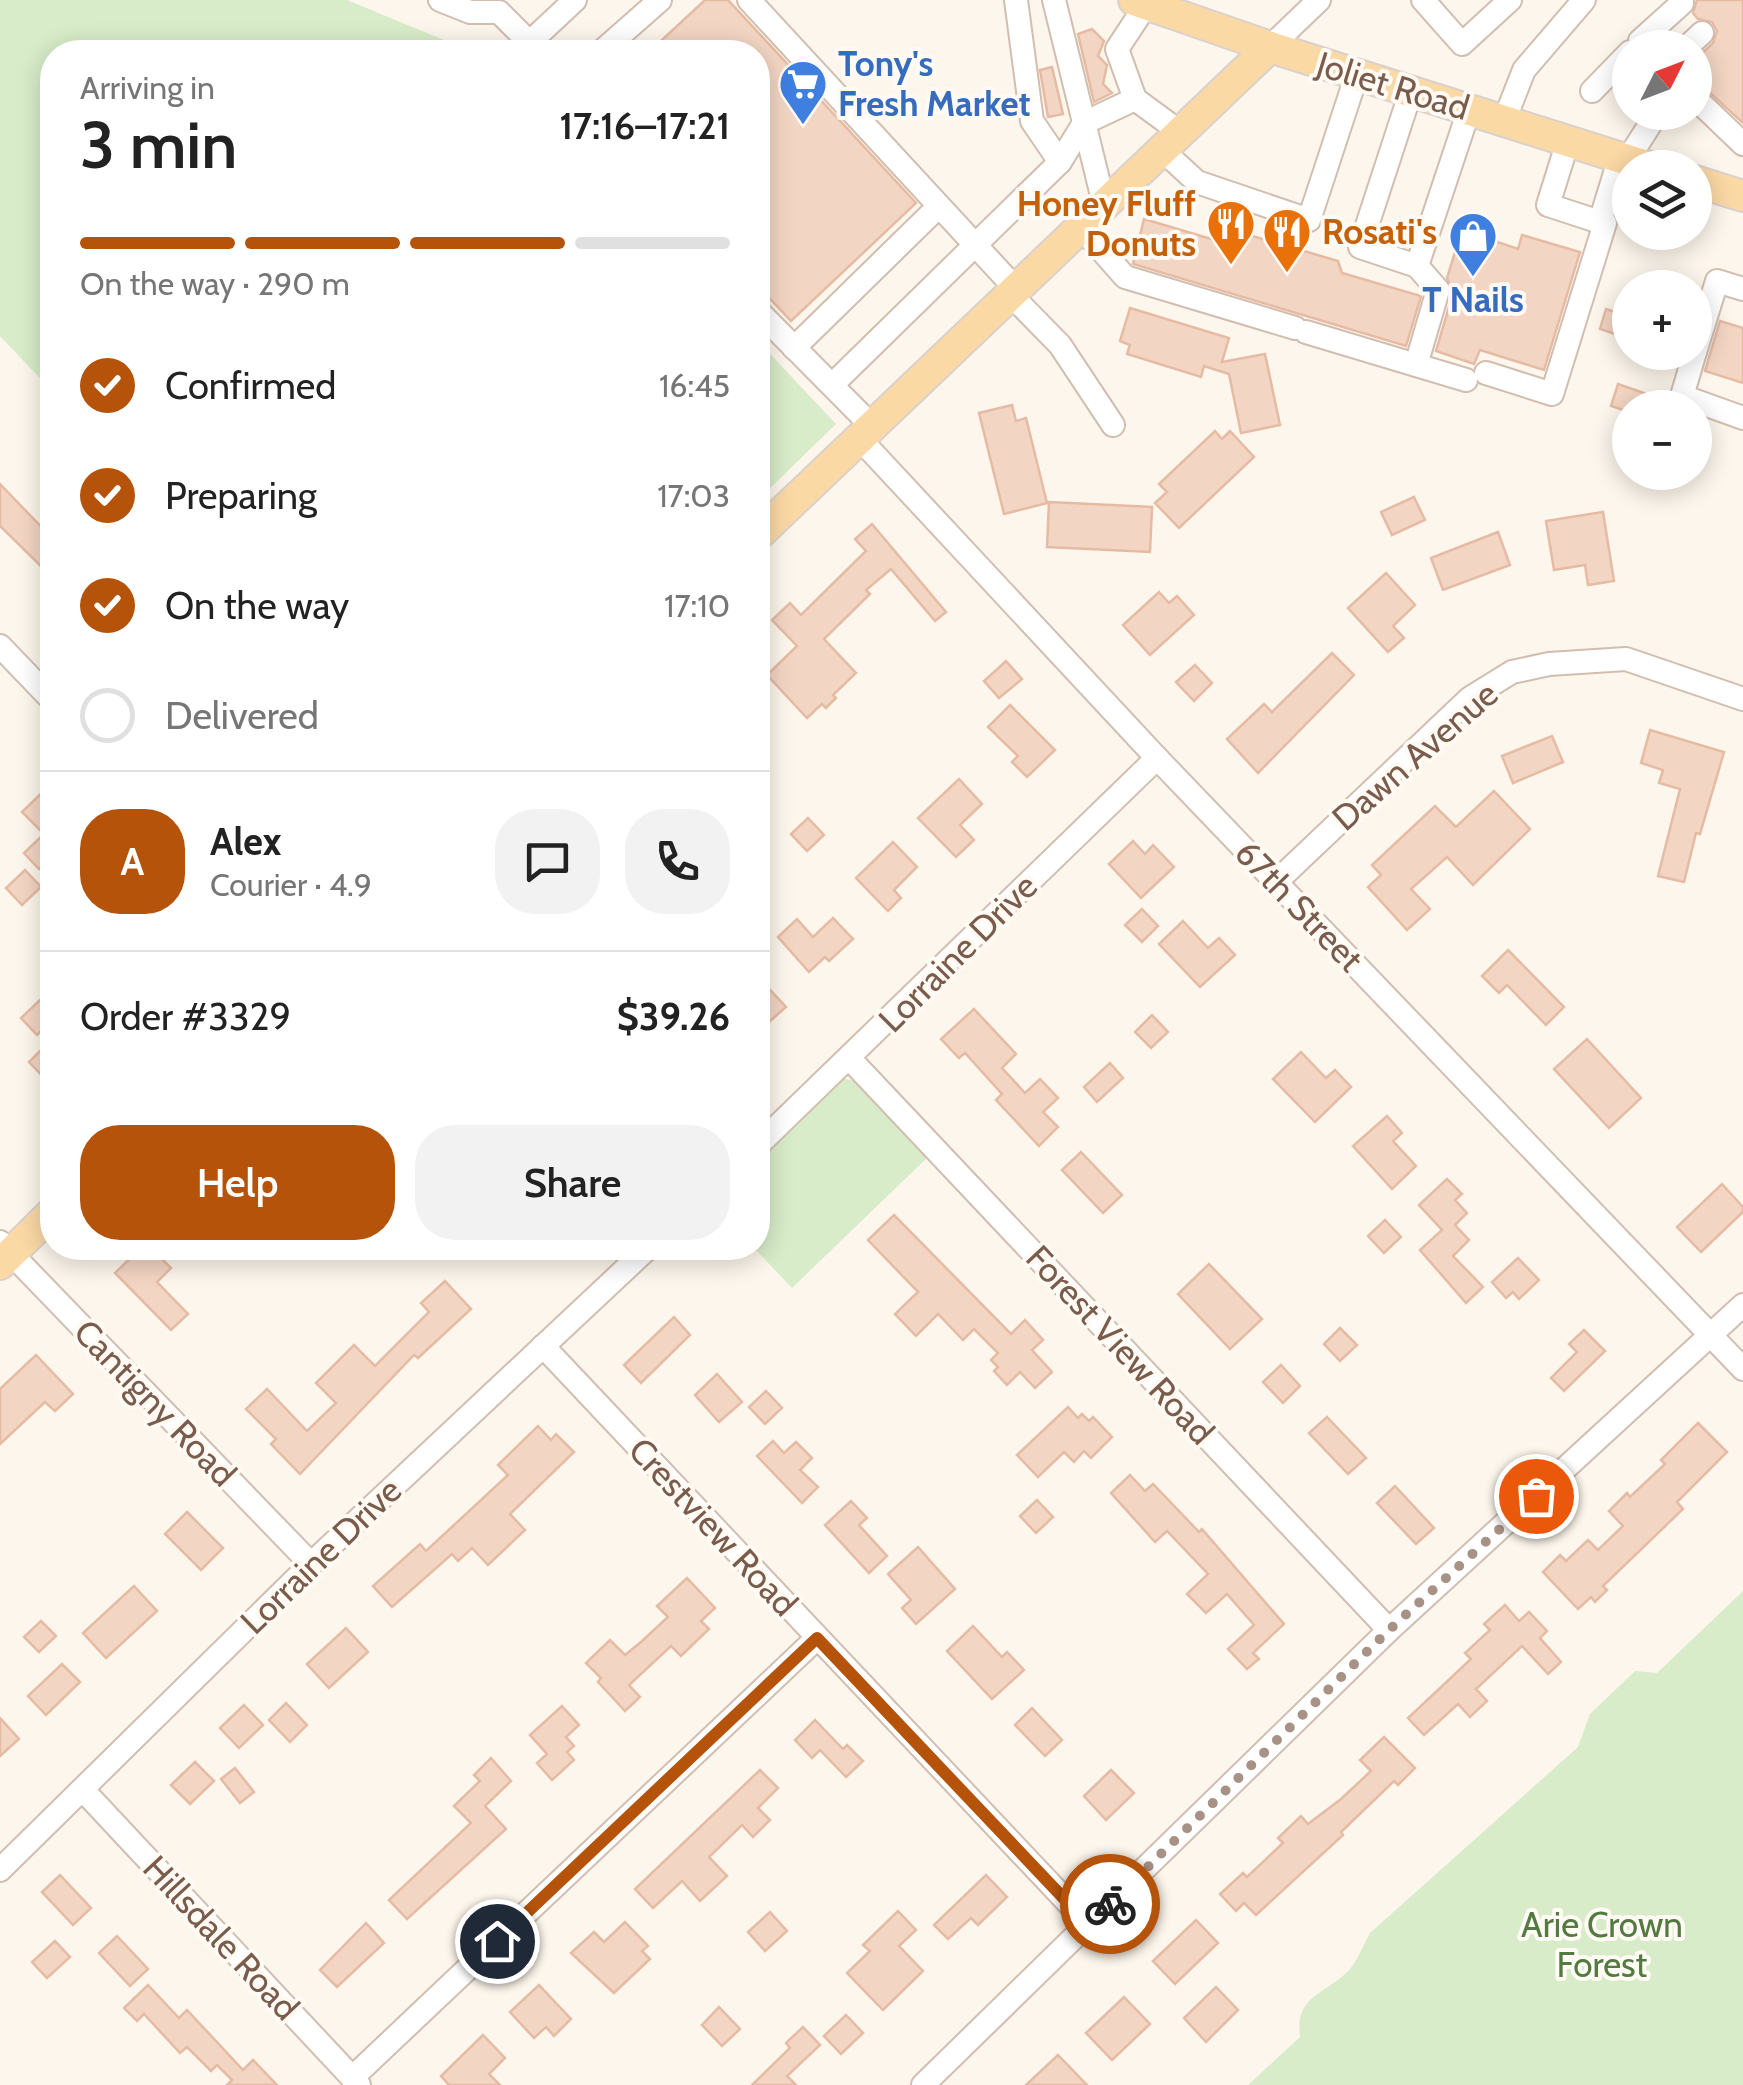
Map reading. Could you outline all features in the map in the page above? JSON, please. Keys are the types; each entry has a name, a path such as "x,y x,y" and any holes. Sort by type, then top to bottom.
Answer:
{"main road":[{"name":"Joliet Road","path":"1140,2 1612,154"},
{"path":"770,524 1270,47"},
{"path":"1712,186 1743,196"},
{"path":"4,1253 40,1223"}],"street":[{"path":"440,0 470,12 490,6 526,40"},
{"path":"541,40 576,0"},
{"path":"615,40 660,0"},
{"path":"749,0 940,206 1060,344 1112,425"},
{"path":"1016,0 1032,121 1060,162"},
{"path":"1054,0 1104,204"},
{"path":"1270,47 1320,0"},
{"path":"1422,0 1462,44 1510,0"},
{"path":"1504,120 1524,70 1584,0"},
{"path":"1140,2 1116,49 1135,99 1171,141 1197,182 1309,220 1357,74"},
{"path":"1655,30 1682,3"},
{"path":"1020,32 1060,28"},
{"path":"1592,91 1612,72"},
{"path":"1411,91 1360,247 1418,266 1438,290 1416,365"},
{"path":"832,385 1060,162 1084,123 1135,99"},
{"path":"1418,266 1469,110"},
{"path":"1712,114 1743,144"},
{"path":"1081,226 1125,277 1416,365 1552,394 1605,223 1548,205 1568,141"},
{"path":"1600,222 1612,200"},
{"path":"794,348 940,206"},
{"path":"1712,297 1717,281 1743,289"},
{"name":"67th Street","path":"770,323 832,385 866,432 1156,758 1743,1368"},
{"path":"1690,370 1682,396 1743,418"},
{"path":"0,646 40,688"},
{"name":"Dawn Avenue","path":"1276,882 1470,698 1512,672 1548,664 1626,659 1743,699"},
{"name":"Lorraine Drive","path":"770,1135 1156,758"},
{"name":"Forest View Road","path":"850,1059 1389,1630"},
{"name":"Cantigny Road","path":"4,1253 311,1564"},
{"name":"Lorraine Drive","path":"0,1870 311,1564 635,1260"},
{"path":"923,2085 1389,1630 1743,1305"},
{"name":"Crestview Road","path":"543,1346 1089,1925"},
{"path":"355,2082 817,1638"},
{"name":"Hillsdale Road","path":"83,1790 355,2082"}],"green space":[{"path":"0,0 347,0 444,40 40,40 40,378 0,336"},
{"path":"770,354 836,424 770,488"},
{"path":"840,1078 857,1081 929,1156 792,1288 765,1260 770,1260 770,1145"},
{"name":"Arie Crown Forest","path":"1743,1591 1743,2085 1248,2085 1300,2037 1302,2012 1307,2003 1350,1969 1370,1933 1578,1747 1590,1714 1635,1671 1657,1673"}],"building":[{"name":"Tony's Fresh Market","path":"705,0 728,0 765,40 662,40"},
{"path":"1697,0 1743,0 1743,123 1712,95 1712,44 1717,31 1712,22 1698,19 1693,13"},
{"path":"1092,29 1104,41 1098,56 1107,65 1103,84 1112,93 1094,102 1078,34"},
{"name":"Tony's Fresh Market","path":"770,45 916,203 791,321 770,299"},
{"path":"1052,67 1063,114 1048,117 1040,70"},
{"path":"1144,219 1211,239 1215,225 1338,261 1342,273 1421,296 1406,346 1133,264"},
{"path":"1462,230 1518,249 1522,235 1580,252 1544,370 1480,350 1474,364 1436,351 1453,293 1447,278"},
{"path":"1130,308 1229,338 1222,362 1265,354 1280,425 1241,433 1229,374 1204,366 1201,377 1127,354 1130,345 1120,341"},
{"path":"1606,309 1612,311 1612,333 1600,329"},
{"path":"1720,321 1743,328 1743,383 1705,371 1712,370 1712,348"},
{"path":"1012,405 1016,421 1026,418 1047,503 1004,514 979,413"},
{"path":"1215,431 1222,439 1230,431 1254,457 1179,528 1155,503 1167,492 1159,484"},
{"path":"0,484 40,526 40,565 0,526"},
{"path":"1414,497 1425,520 1392,535 1381,512"},
{"path":"1049,502 1152,507 1150,552 1047,547"},
{"path":"1603,512 1614,581 1588,585 1585,565 1554,570 1546,521"},
{"path":"872,524 946,612 935,621 891,569 866,590 870,594 824,639 856,673 833,695 836,698 826,708 822,704 807,718 770,678 770,672 797,646 772,620 790,603 801,615 866,551 855,539"},
{"path":"1498,532 1510,565 1443,590 1431,558"},
{"path":"1386,573 1415,605 1393,626 1404,638 1388,652 1348,608"},
{"path":"1159,592 1169,603 1177,596 1194,615 1150,655 1123,625"},
{"path":"1332,653 1354,675 1258,773 1227,739 1264,704 1272,712"},
{"path":"1006,661 1022,679 999,698 984,681"},
{"path":"1195,665 1212,683 1194,701 1176,682"},
{"path":"1010,705 1055,750 1027,777 1012,762 1018,756 988,727"},
{"path":"1650,730 1724,752 1684,882 1658,876 1680,789 1659,783 1663,770 1641,763"},
{"path":"1552,736 1563,762 1513,783 1502,756"},
{"path":"959,779 982,804 960,825 974,840 956,857 918,818"},
{"path":"1494,791 1530,829 1473,885 1447,857 1411,889 1430,909 1407,930 1368,887 1381,875 1372,865 1435,806 1456,827"},
{"path":"40,795 40,830 22,812"},
{"path":"808,818 824,835 807,851 791,834"},
{"path":"40,838 39,869 24,853"},
{"path":"1133,841 1145,854 1153,845 1174,867 1141,898 1109,864"},
{"path":"893,842 917,867 894,890 901,898 888,911 856,878"},
{"path":"25,870 40,886 22,905 6,888"},
{"path":"1142,909 1158,926 1142,942 1125,925"},
{"path":"833,918 853,939 829,961 825,957 809,972 778,937 797,919 813,937"},
{"path":"1183,921 1208,948 1219,938 1235,955 1200,987 1159,944"},
{"path":"1508,950 1564,1007 1546,1025 1507,985 1499,993 1482,976"},
{"path":"770,990 786,1007 770,1021"},
{"path":"40,1000 37,1035 21,1018"},
{"path":"974,1009 1016,1054 1002,1068 1025,1093 1040,1079 1058,1098 1043,1112 1058,1127 1039,1146 996,1100 1002,1094 965,1053 959,1058 941,1039"},
{"path":"1152,1015 1168,1032 1151,1048 1135,1032"},
{"path":"1587,1039 1641,1098 1609,1128 1554,1069"},
{"path":"40,1051 40,1073 29,1062"},
{"path":"1301,1052 1326,1078 1335,1070 1351,1087 1315,1122 1273,1079"},
{"path":"1110,1063 1123,1078 1097,1102 1084,1087"},
{"path":"1387,1116 1402,1133 1393,1141 1416,1166 1392,1189 1353,1146"},
{"path":"1081,1152 1122,1195 1103,1213 1062,1170"},
{"path":"1447,1179 1462,1194 1455,1200 1467,1213 1455,1225 1469,1240 1453,1256 1483,1287 1466,1303 1420,1250 1442,1230 1419,1205"},
{"path":"1722,1184 1743,1212 1701,1252 1677,1227"},
{"path":"894,1215 1011,1334 1025,1320 1043,1340 1032,1350 1052,1372 1035,1388 1020,1372 1007,1385 994,1371 998,1367 991,1360 998,1353 974,1329 963,1340 938,1314 916,1336 895,1314 918,1292 868,1240"},
{"path":"1385,1220 1401,1237 1384,1253 1368,1236"},
{"path":"1518,1258 1539,1280 1519,1299 1513,1292 1506,1298 1492,1282"},
{"path":"129,1260 163,1260 171,1268 157,1282 188,1314 171,1330 115,1273"},
{"path":"1209,1264 1262,1319 1230,1349 1178,1294"},
{"path":"445,1281 471,1309 418,1358 414,1355 300,1474 271,1444 276,1439 246,1409 267,1389 307,1431 336,1403 316,1383 354,1345 375,1366 429,1312 421,1303"},
{"path":"674,1317 690,1335 641,1383 624,1365"},
{"path":"1340,1328 1357,1345 1340,1361 1324,1344"},
{"path":"1584,1330 1605,1351 1564,1391 1551,1378 1577,1352 1569,1344"},
{"path":"36,1355 73,1394 55,1411 45,1402 0,1444 0,1389"},
{"path":"1281,1365 1300,1386 1283,1403 1263,1382"},
{"path":"717,1374 742,1402 719,1422 695,1395"},
{"path":"766,1391 782,1408 765,1424 749,1407"},
{"path":"1068,1407 1078,1418 1082,1414 1089,1421 1093,1417 1112,1437 1091,1458 1084,1451 1074,1462 1064,1452 1038,1477 1017,1455"},
{"path":"1327,1417 1366,1458 1348,1474 1309,1433"},
{"path":"1698,1423 1727,1452 1677,1502 1683,1509 1603,1586 1607,1590 1595,1602 1591,1597 1578,1609 1543,1572 1560,1555 1566,1561 1588,1540 1598,1550 1623,1526 1609,1511 1665,1464 1661,1460"},
{"path":"538,1426 551,1440 556,1434 574,1452 510,1514 525,1530 488,1565 472,1548 458,1561 452,1554 392,1607 373,1586 420,1544 426,1551 508,1475 498,1465"},
{"path":"773,1441 784,1453 796,1442 812,1458 800,1470 818,1487 802,1503 757,1456"},
{"path":"1130,1475 1145,1491 1153,1484 1199,1532 1202,1529 1284,1624 1253,1653 1259,1659 1247,1669 1228,1649 1254,1625 1227,1594 1206,1613 1187,1594 1208,1574 1167,1531 1155,1542 1111,1493"},
{"path":"1395,1486 1434,1528 1416,1544 1377,1503"},
{"path":"1037,1500 1053,1517 1036,1533 1020,1516"},
{"path":"851,1501 867,1518 859,1525 887,1556 869,1573 825,1525"},
{"path":"187,1512 223,1548 201,1570 165,1534"},
{"path":"918,1547 955,1589 916,1624 902,1608 911,1600 888,1574"},
{"path":"687,1578 715,1608 701,1621 709,1629 681,1656 671,1646 629,1685 640,1697 625,1711 586,1663 610,1640 625,1655 641,1642 668,1617 657,1606"},
{"path":"134,1586 157,1611 106,1658 83,1633"},
{"path":"1505,1605 1519,1621 1529,1612 1547,1631 1540,1638 1561,1662 1548,1674 1522,1646 1476,1689 1487,1701 1470,1717 1458,1704 1424,1735 1408,1718 1471,1659 1465,1653 1490,1630 1484,1624"},
{"path":"41,1621 56,1636 39,1652 24,1637"},
{"path":"973,1626 1002,1657 1007,1652 1024,1670 992,1699 947,1651"},
{"path":"346,1628 368,1652 329,1688 307,1664"},
{"path":"62,1664 80,1682 46,1715 28,1696"},
{"path":"286,1703 307,1725 290,1742 269,1720"},
{"path":"244,1705 263,1725 239,1748 220,1728"},
{"path":"562,1706 579,1725 566,1737 574,1746 567,1752 574,1760 552,1780 537,1763 547,1754 530,1735"},
{"path":"1032,1708 1062,1740 1045,1756 1015,1725"},
{"path":"0,1718 19,1739 0,1756"},
{"path":"815,1720 843,1749 847,1745 863,1761 846,1777 820,1750 812,1758 795,1740"},
{"path":"1384,1737 1415,1768 1398,1785 1394,1781 1341,1832 1343,1835 1256,1915 1244,1903 1236,1911 1220,1894 1243,1873 1247,1877 1283,1843 1278,1838 1301,1816 1308,1824 1371,1771 1360,1760"},
{"path":"491,1758 511,1781 485,1806 506,1829 407,1919 389,1900 471,1823 454,1806 480,1781 474,1775"},
{"path":"195,1762 214,1781 190,1804 171,1785"},
{"path":"235,1768 254,1792 240,1803 221,1779"},
{"path":"760,1770 778,1788 758,1808 770,1820 753,1837 742,1825 709,1857 727,1876 700,1901 682,1881 653,1908 635,1889"},
{"path":"1111,1770 1134,1793 1106,1820 1084,1796"},
{"path":"60,1875 91,1908 73,1925 42,1892"},
{"path":"986,1875 1007,1897 978,1925 971,1918 948,1939 934,1925"},
{"path":"898,1911 916,1930 899,1946 923,1971 883,2010 847,1973 870,1951 863,1945"},
{"path":"770,1912 787,1931 765,1951 748,1932"},
{"path":"1196,1920 1218,1943 1175,1984 1153,1961"},
{"path":"625,1922 648,1946 642,1951 650,1959 614,1993 571,1953 594,1932 604,1942"},
{"path":"366,1923 384,1943 337,1987 320,1970"},
{"path":"117,1936 148,1969 130,1986 99,1953"},
{"path":"55,1941 70,1957 47,1978 32,1962"},
{"path":"148,1985 179,2018 187,2010 243,2070 253,2060 277,2085 227,2085 232,2080 217,2065 211,2071 187,2047 180,2053 144,2014 137,2021 124,2008"},
{"path":"539,1985 571,2019 554,2036 546,2027 534,2038 510,2012"},
{"path":"1216,1987 1238,2010 1206,2042 1184,2018"},
{"path":"1124,1997 1150,2024 1112,2060 1086,2033"},
{"path":"719,2007 740,2029 722,2046 702,2025"},
{"path":"846,2015 863,2033 841,2054 824,2036"},
{"path":"803,2027 820,2045 787,2076 796,2085 752,2085 790,2048 786,2043"},
{"path":"483,2035 505,2058 489,2074 500,2085 449,2085 441,2076"},
{"path":"1058,2055 1087,2085 1026,2085"}],"way so far":[{"path":"1110,1904 1389,1630 1536,1496"}],"place":[{"name":"Tony's Fresh Market","path":"803,126"},
{"name":"Honey Fluff Donuts","path":"1231,266"},
{"name":"Rosati's","path":"1287,274"},
{"name":"T Nails","path":"1473,278"}],"route":[{"path":"497,1941 817,1638 1089,1925 1110,1904"}]}
